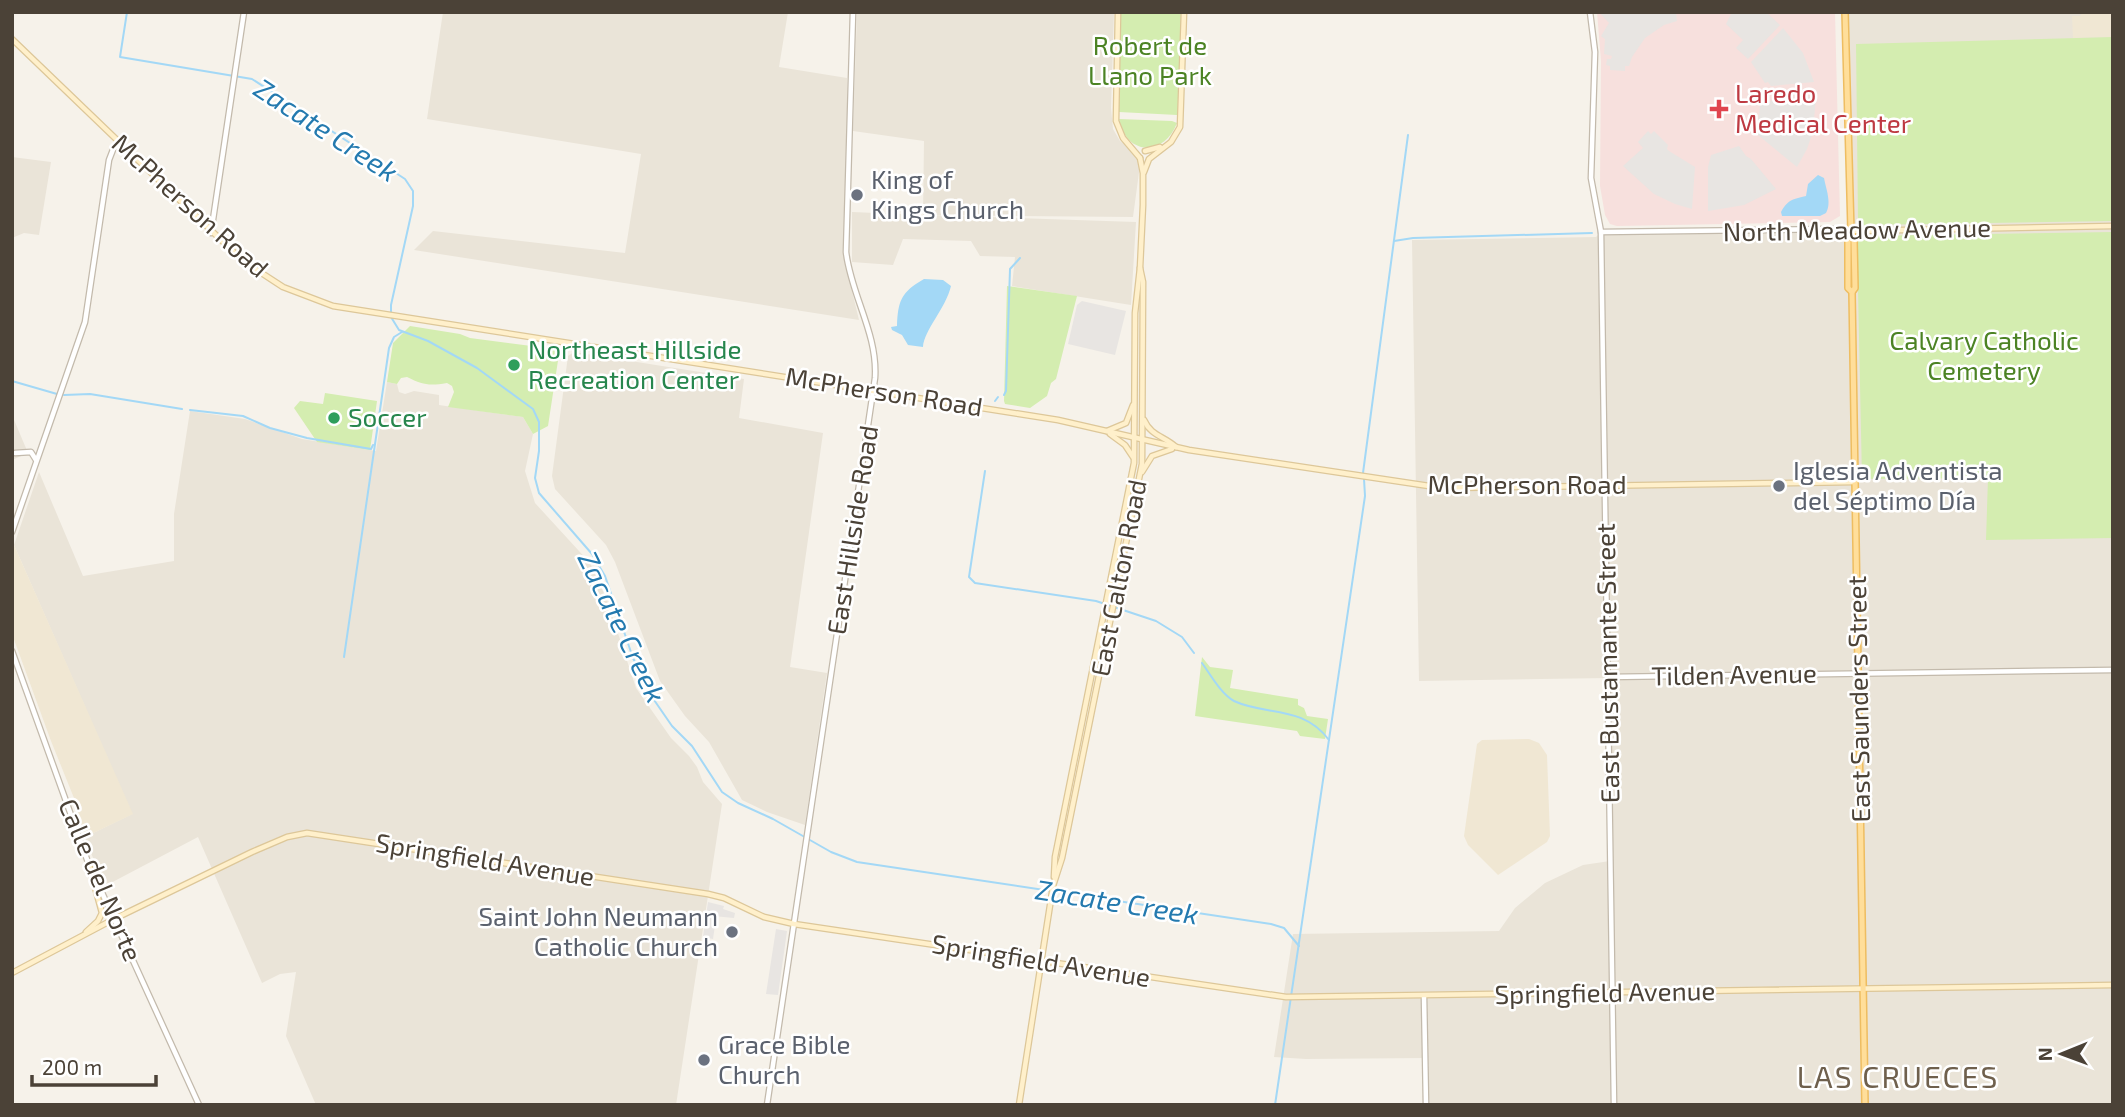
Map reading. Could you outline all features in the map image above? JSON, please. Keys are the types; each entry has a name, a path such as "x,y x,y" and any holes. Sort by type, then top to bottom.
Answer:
{"main road":[{"path":"1118,12 1115,113 1118,130 1128,144 1140,158 1144,161 1149,159 1149,154 1145,151 1128,144"},
{"name":"East Calton Road","path":"1143,173 1149,159 1177,134 1181,120 1184,12"},
{"name":"East Saunders Street","path":"1844,12 1851,231 1847,242 1848,288 1852,292 1865,1105"},
{"name":"McPherson Road","path":"12,39 211,233 250,267 294,293 333,306 1058,419 1176,448 1449,488 1855,482"},
{"path":"1140,158 1141,153 1164,146"},
{"name":"East Calton Road","path":"1053,885 1055,857 1134,463 1135,313 1140,268 1143,173 1140,158"},
{"name":"North Meadow Avenue","path":"1851,231 2113,226"},
{"name":"East Calton Road","path":"1019,1105 1051,895 1062,858 1139,479 1143,441 1143,282 1140,268"},
{"path":"1135,313 1142,314"},
{"path":"1134,400 1126,423 1106,431 1130,450 1134,463"},
{"path":"1139,479 1152,456 1176,448 1167,439 1151,432 1142,416"},
{"path":"1125,509 1131,515"},
{"path":"1121,529 1128,531"},
{"path":"1112,575 1119,577"},
{"path":"1091,677 1098,679"},
{"path":"1066,803 1073,805"},
{"name":"Springfield Avenue","path":"12,973 114,919 287,836 307,833 708,894 731,901 764,918 794,924 1286,997 2113,985"},
{"path":"79,938 98,921 102,913 89,864"}],"street":[{"path":"211,233 244,12"},
{"name":"East Hillside Road","path":"768,1105 876,368 873,347 846,252 853,12"},
{"name":"East Bustamante Street","path":"1590,12 1595,43 1591,178 1601,232 1614,1105"},
{"path":"12,532 85,322 109,160 119,142"},
{"name":"North Meadow Avenue","path":"1601,232 1851,231"},
{"path":"15,453 32,452 35,454 36,465"},
{"name":"Calle del Norte","path":"12,652 89,864 199,1105"},
{"name":"Tilden Avenue","path":"1608,677 2113,670"},
{"path":"1424,996 1426,1105"}],"shaded area":[{"path":"443,12 788,12 779,67 847,78 848,190 843,254 859,320 414,250 433,231 625,253 641,154 427,119"},
{"path":"857,12 1114,12 1111,108 1113,129 1120,141 1135,153 1140,165 1133,217 923,215 924,141 853,131"},
{"name":"Laredo Medical Center","path":"1597,12 1835,12 1840,216 1830,222 1610,224 1605,215 1600,186 1601,61"},
{"path":"1599,12 1676,13 1677,21 1664,25 1645,38 1629,66 1625,66 1625,71 1610,70 1610,66 1606,65 1607,59 1612,56 1604,54 1605,39 1601,36 1609,23"},
{"path":"1732,12 1766,12 1780,25 1748,59 1736,48 1743,40 1726,24"},
{"name":"LAS CRUECES","path":"1845,12 2113,12 2113,1105 1426,1105 1425,1058 1274,1057 1293,934 1499,931 1515,908 1545,883 1583,865 1610,861 1608,678 1419,681 1412,240 1596,237 1601,232 1850,231"},
{"path":"2083,12 2113,12 2113,37 2073,38 2072,16 2080,16"},
{"path":"1783,28 1803,53 1814,82 1771,86 1768,82 1765,83 1751,62"},
{"path":"1816,97 1813,131 1797,167 1753,131 1759,117 1760,104 1777,99"},
{"path":"1648,131 1651,134 1654,131 1668,145 1669,151 1695,167 1692,209 1654,194 1623,166 1643,148 1638,142"},
{"path":"1739,146 1776,189 1744,205 1708,211 1708,167 1711,155"},
{"path":"12,157 51,162 39,235 24,233 12,238"},
{"path":"852,212 1136,222 1131,305 1012,286 1015,257 980,256 971,241 903,239 893,265 852,262"},
{"path":"1082,301 1126,311 1115,355 1068,344 1077,305"},
{"path":"574,352 744,379 739,418 823,433 790,667 827,673 805,825 742,800 709,742 685,716 660,681 606,545 555,489 552,476 568,356"},
{"path":"387,382 397,384 399,392 405,394 414,391 439,395 439,405 523,417 533,434 525,471 535,503 590,563 607,600 636,688 671,738 697,767 703,782 722,804 676,1105 316,1105 286,1036 296,972 280,974 262,983 198,837 105,886 91,853 85,837 132,814 14,545 39,472 83,576 174,561 174,514 190,411 245,419 302,439 376,451"},
{"path":"12,415 28,453 12,460"},
{"path":"14,545 133,814 85,837 76,811 82,808 74,798 51,741 12,634"},
{"path":"1529,739 1539,743 1547,755 1550,836 1547,842 1498,875 1468,845 1464,836 1477,744 1482,740"},
{"path":"708,902 724,906 723,909 735,913 734,918 713,916 716,918 713,939 703,937"},
{"path":"776,929 787,931 778,995 766,994"}],"green space":[{"name":"Robert de Llano Park","path":"1120,12 1181,12 1177,115 1119,112"},
{"path":"2113,37 2113,221 1864,225 1858,219 1856,44"},
{"path":"1119,119 1177,123 1163,142 1146,148 1129,140"},
{"name":"Calvary Catholic Cemetery","path":"2113,232 2113,538 1986,540 1988,478 1862,479 1857,242 1861,236"},
{"path":"1007,286 1077,296 1056,379 1051,383 1047,396 1030,408 1005,404 1004,401"},
{"path":"410,326 470,338 555,349 559,354 548,426 533,434 523,417 448,407 454,392 452,386 447,383 426,384 407,377 401,378 397,384 387,382 393,343"},
{"path":"325,393 377,401 370,450 317,442 294,408 300,401 323,404"},
{"path":"1202,657 1210,667 1233,670 1230,688 1298,699 1298,705 1304,708 1307,716 1328,719 1325,739 1300,736 1297,731 1195,716"}],"water":[{"path":"1818,175 1824,178 1827,191 1826,213 1820,216 1782,216 1781,212 1789,202 1806,196 1808,184"},
{"path":"924,279 943,280 951,286 927,333 923,347 908,345 902,335 891,327 897,326 902,298 910,288"}],"waterway":[{"name":"Zacate Creek","path":"127,12 120,57 252,79 405,179 413,191 413,206 391,305 391,317 399,330 428,341 477,368 533,409 539,422 535,478 539,493 592,554 605,576 633,658 652,697 672,726 692,746 722,792 831,852 857,862 1271,924 1284,928 1299,946"},
{"path":"1363,473 1408,135"},
{"path":"1394,241 1413,238 1592,233"},
{"path":"1004,395 1010,269 1020,258"},
{"path":"344,657 389,348 394,337 402,332"},
{"path":"12,381 57,394"},
{"path":"64,395 90,394 182,409"},
{"path":"995,401 998,397"},
{"path":"190,410 243,416 270,428 307,438 371,449 373,445"},
{"path":"985,471 969,577 975,583 1096,601 1156,621 1182,637 1194,653"},
{"path":"1275,1105 1365,496 1364,479"},
{"path":"1202,663 1229,698 1246,706 1284,713 1308,721 1329,740"}],"place":[{"name":"Laredo Medical Center","path":"1719,109"},
{"name":"King of Kings Church","path":"857,195"},
{"name":"Northeast Hillside Recreation Center","path":"514,365"},
{"name":"Soccer","path":"334,418"},
{"name":"Iglesia Adventista del Séptimo Día","path":"1779,486"},
{"name":"Saint John Neumann Catholic Church","path":"732,932"},
{"name":"Grace Bible Church","path":"704,1060"}],"district":[{"name":"LAS CRUECES","path":"1898,1078"}]}
